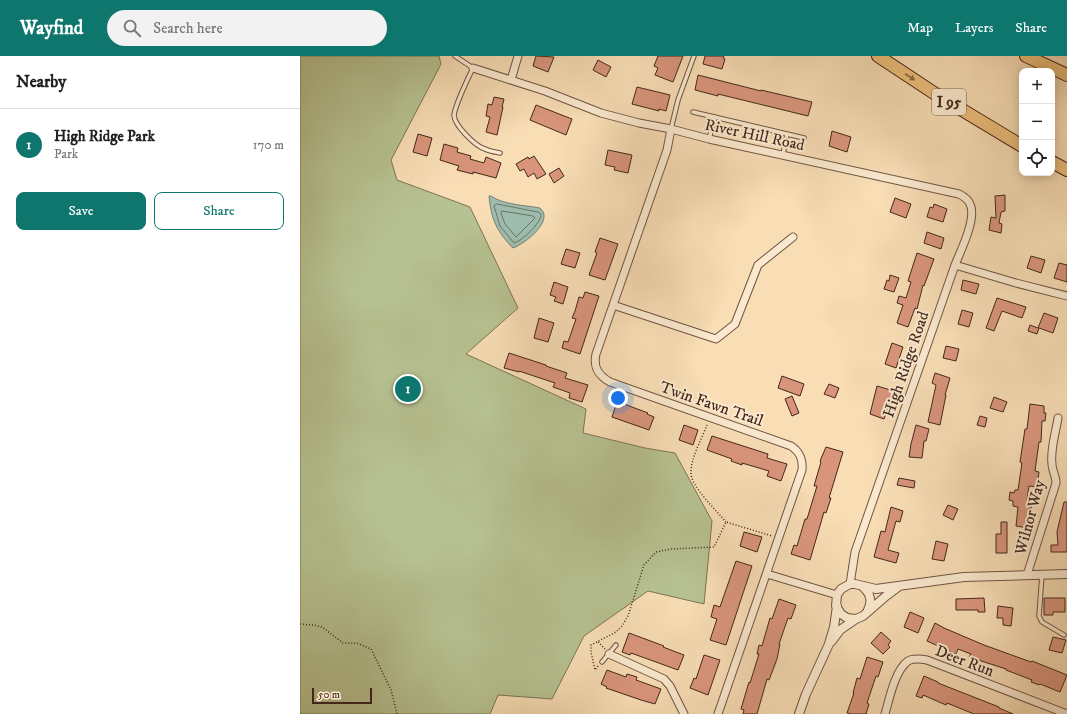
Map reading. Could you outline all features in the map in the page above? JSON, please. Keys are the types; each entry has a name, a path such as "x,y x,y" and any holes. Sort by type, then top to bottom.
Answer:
{"highway":[{"name":"I 95","path":"878,56 934,93 1019,144"},
{"path":"1026,56 1067,75"},
{"path":"1055,164 1067,170"}],"street":[{"path":"511,80 518,56"},
{"name":"River Hill Road","path":"473,68 560,96 601,113 639,123 955,193 964,197 970,202 972,209 972,219 955,265"},
{"name":"Twin Fawn Trail","path":"671,129 667,150 596,354 595,365 600,375 610,382 791,446 800,453 803,464 767,574 718,714"},
{"path":"613,305 716,339 735,324 758,264 793,236"},
{"path":"955,265 1067,296"},
{"name":"High Ridge Road","path":"850,584 855,552 955,265"},
{"name":"Wilnor Way","path":"1027,575 1056,483 1052,456 1058,418"},
{"path":"767,574 837,595"},
{"path":"799,714 808,688 829,644 834,627 837,595 841,589 850,584 876,589 957,578 1067,574"},
{"path":"861,586 867,591 870,597 868,612"},
{"path":"829,644 840,630 863,616 898,587"},
{"path":"837,606 841,614 847,618 856,619"},
{"path":"609,654 664,678 670,686 684,714"},
{"name":"Deer Run","path":"885,714 901,668 908,661 917,659 927,660 1067,714"}],"lane":[{"path":"455,56 473,68 455,111 454,119 473,142 484,149 500,153"},
{"path":"671,129 678,100 694,56"},
{"path":"693,112 804,138"},
{"path":"709,139 715,117"},
{"path":"783,154 787,134"},
{"path":"1042,575 1039,616 1042,622 1064,635"},
{"path":"602,662 616,645"}],"path":[{"path":"709,418 692,464 691,473 693,482 726,522 779,538"},
{"path":"602,662 595,670 591,645 616,632 622,626 628,616 644,565 656,552 671,549 714,546 726,522"},
{"path":"300,624 322,627 343,644 357,643 371,649 391,690 397,714"},
{"path":"598,642 609,654"}],"green space":[{"path":"300,56 439,56 441,64 391,160 397,180 470,207 518,308 466,354 586,409 583,433 645,448 675,453 712,521 704,604 648,591 584,636 552,699 498,695 490,714 300,714"}],"water":[{"path":"489,196 508,203 540,208 544,213 544,219 537,231 531,237 513,248 496,225 491,212"}],"building":[{"path":"536,56 554,57 548,72 533,66"},
{"path":"658,56 683,56 673,82 655,75 658,68 654,66"},
{"path":"705,56 724,56 723,58 725,59 722,69 703,64"},
{"path":"598,60 611,67 606,77 593,70"},
{"path":"698,75 812,102 808,116 718,94 718,96 695,90"},
{"path":"637,87 670,95 666,111 659,109 659,111 632,104"},
{"path":"494,97 504,99 497,135 486,132 490,117 486,116 488,104 492,105"},
{"path":"536,105 572,119 566,135 530,120"},
{"path":"832,131 851,137 847,152 829,146"},
{"path":"418,134 432,138 427,156 413,152"},
{"path":"444,144 458,148 457,152 471,156 470,159 484,163 486,157 501,163 496,178 473,172 473,174 457,170 459,166 440,160"},
{"path":"608,150 632,155 628,173 614,170 615,167 605,165"},
{"path":"534,156 546,174 537,179 534,173 528,177 524,169 520,171 516,164 528,157 529,159"},
{"path":"559,168 564,176 554,183 549,174"},
{"path":"1005,195 1005,211 1001,212 999,223 1002,224 1001,233 989,230 991,217 996,218 995,196"},
{"path":"895,198 911,204 906,218 890,212"},
{"path":"934,204 947,209 943,222 927,217 930,207 933,208"},
{"path":"927,232 944,238 941,249 924,243"},
{"path":"600,238 618,244 605,280 589,275 597,253 595,252"},
{"path":"566,249 580,253 575,268 561,264"},
{"path":"917,253 934,259 924,286 923,285 917,309 915,308 908,327 897,323 903,305 897,303 899,296 906,298 911,282 908,281"},
{"path":"1031,256 1045,260 1041,273 1027,268"},
{"path":"1059,263 1067,265 1067,282 1054,278"},
{"path":"890,275 899,278 894,292 884,289 887,280 889,281"},
{"path":"963,280 979,284 976,294 961,290"},
{"path":"554,282 568,287 563,304 554,301 556,297 550,295"},
{"path":"585,292 599,296 580,354 562,348 564,341 568,342 576,319 572,318 579,297 583,298"},
{"path":"997,298 1026,307 1022,318 1002,311 994,331 986,328"},
{"path":"962,310 973,313 969,327 958,324"},
{"path":"1044,313 1058,318 1053,333 1039,328 1037,334 1028,331 1030,325 1038,328"},
{"path":"539,318 554,323 548,342 534,338"},
{"path":"892,343 903,347 896,368 885,364"},
{"path":"946,346 959,349 956,361 943,358"},
{"path":"509,353 567,373 565,378 588,385 582,402 569,398 570,393 553,387 555,383 519,371 504,368"},
{"path":"935,373 950,378 945,395 940,425 928,422 936,385 932,383"},
{"path":"782,376 804,384 800,396 778,388"},
{"path":"829,384 839,388 835,398 824,394"},
{"path":"877,386 894,391 884,419 870,414"},
{"path":"792,396 799,413 792,416 785,399"},
{"path":"994,397 1007,402 1003,412 990,408"},
{"path":"624,404 648,413 647,414 654,417 649,430 612,417 616,405 623,407"},
{"path":"1030,404 1044,406 1044,413 1046,413 1045,421 1042,421 1041,442 1039,442 1035,471 1039,472 1037,487 1029,486 1027,500 1032,501 1031,509 1029,508 1028,528 1016,526 1018,507 1013,506 1013,501 1009,500 1010,492 1014,493 1015,490 1018,490 1022,463 1020,462 1025,429 1027,429"},
{"path":"980,416 987,418 985,427 977,425"},
{"path":"684,425 698,430 693,445 679,440"},
{"path":"916,425 929,429 926,441 924,441 922,458 909,457"},
{"path":"712,436 768,454 767,458 787,464 781,481 767,476 769,471 742,463 742,465 731,461 732,459 707,450"},
{"path":"826,447 843,452 829,498 831,498 826,513 824,512 810,560 791,554 794,545 797,546 805,519 807,519 817,486 814,486 821,462 820,461"},
{"path":"899,478 915,481 914,488 897,485"},
{"path":"1064,502 1067,502 1067,552 1051,552 1051,545 1058,545 1057,532"},
{"path":"948,505 958,509 953,520 943,515"},
{"path":"891,507 903,511 900,522 896,521 888,550 899,553 896,563 874,557 881,531 885,532"},
{"path":"1001,522 1007,522 1007,553 996,553 996,534 1001,534"},
{"path":"744,532 762,537 757,552 740,546"},
{"path":"936,541 948,544 944,561 932,559"},
{"path":"736,561 752,566 726,645 710,640 717,619 711,617 714,605 720,607"},
{"path":"984,598 985,612 978,612 978,610 956,610 956,599"},
{"path":"1044,598 1065,598 1065,612 1053,612 1053,615 1044,615"},
{"path":"779,599 796,605 791,619 788,618 779,644 777,659 769,680 767,679 757,714 743,714 744,710 741,709 759,654 757,654 759,645 762,646 770,618 772,619"},
{"path":"998,606 1013,608 1011,626 1003,625 1003,618 997,618"},
{"path":"910,612 924,618 918,633 904,627"},
{"path":"935,623 984,645 1031,662 1032,661 1067,675 1060,692 1031,682 1032,680 1006,669 969,657 971,654 958,649 956,654 927,641"},
{"path":"881,632 891,641 888,645 890,647 883,654 871,643"},
{"path":"629,633 684,655 678,670 631,653 630,655 622,652"},
{"path":"1053,637 1066,640 1062,653 1049,650"},
{"path":"704,655 720,660 708,695 690,688 694,678 696,679"},
{"path":"867,657 883,662 878,677 876,676 867,703 869,704 866,714 847,713 854,693 857,678 860,679"},
{"path":"607,670 626,677 627,674 637,677 636,680 661,689 655,704 606,688 607,687 601,684"},
{"path":"924,676 1013,714 974,714 947,703 946,705 923,695 922,698 916,696"}],"place":[{"name":"High Ridge Park","path":"408,389"}]}
